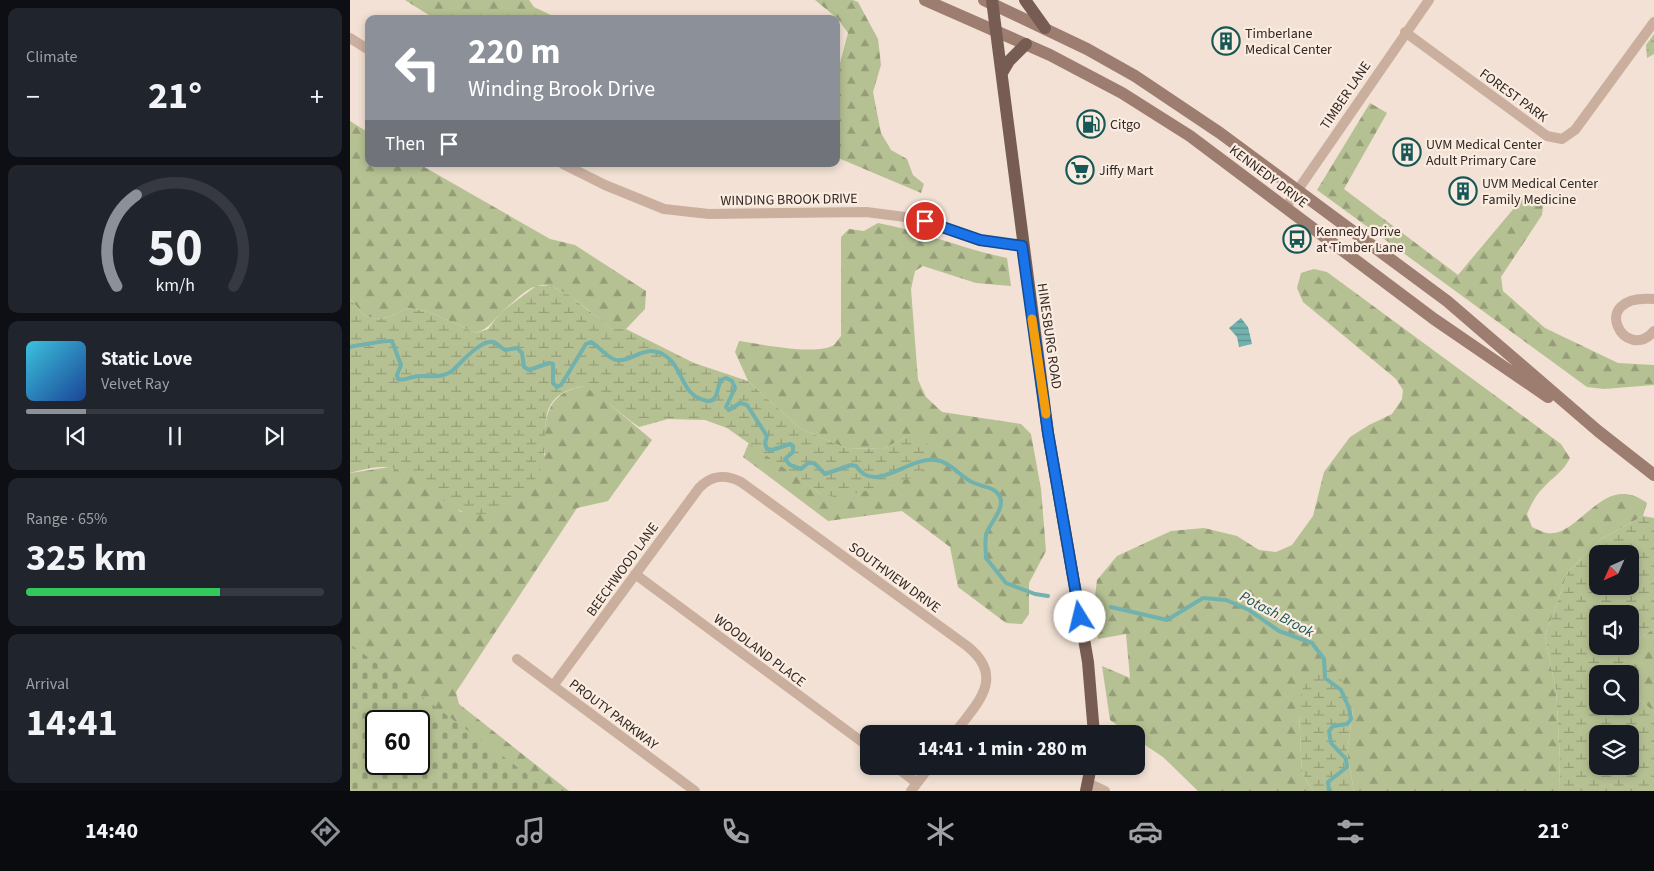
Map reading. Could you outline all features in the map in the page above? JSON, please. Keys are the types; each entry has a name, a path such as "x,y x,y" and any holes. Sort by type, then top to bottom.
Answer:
{"main road":[{"name":"KENNEDY DRIVE","path":"925,0 996,30 1092,76 1190,136 1434,319 1598,431 1654,474"},
{"path":"1025,0 1045,28"},
{"name":"KENNEDY DRIVE","path":"989,1 1045,28 1135,76 1220,133 1447,301 1598,431"},
{"name":"HINESBURG ROAD","path":"989,1 996,30 1002,73 1022,246 1054,468 1088,662 1093,725"},
{"path":"1002,73 1009,62 1026,44"}],"street":[{"name":"TIMBER LANE","path":"1286,208 1405,32 1429,0"},
{"name":"FOREST PARK","path":"1405,32 1547,136 1562,139 1575,130 1654,22"},
{"path":"350,38 365,47"},
{"name":"WINDING BROOK DRIVE","path":"569,167 605,186 664,209 709,214 886,213 925,221 980,240 1022,246"},
{"path":"1654,299 1639,298 1628,300 1620,307 1616,320 1620,332 1633,340 1647,338 1654,330"},
{"name":"BEECHWOOD LANE","path":"553,686 699,488 705,482 719,476"},
{"name":"SOUTHVIEW DRIVE","path":"719,476 727,476 741,482 976,653 986,669 986,687 960,725"},
{"name":"WOODLAND PLACE","path":"636,574 860,740"},
{"name":"PROUTY PARKWAY","path":"517,659 695,791"},
{"path":"903,775 914,787 923,775"},
{"path":"1087,787 1105,791"}],"green space":[{"path":"405,0 529,0 534,7 551,15 429,15"},
{"path":"815,0 853,0 858,2 878,39 881,65 873,92 881,133 891,150 907,159 913,175 924,184 921,193 840,159 840,63 848,33 840,22 840,15 833,15"},
{"path":"1654,34 1654,54 1647,58 1646,45"},
{"path":"1370,103 1387,113 1344,189 1458,275 1525,195 1536,197 1543,205 1542,215 1501,277 1503,291 1545,328 1618,363 1654,365 1654,385 1604,389 1587,387 1317,190"},
{"path":"350,121 365,130 365,167 424,167 550,239 575,245 646,291 645,309 626,329 612,329 576,300 556,288 546,286 537,286 528,290 489,325 476,333 427,311 408,308 389,317 376,319 364,315 350,299"},
{"path":"878,223 1007,258 1011,286 976,283 923,266 915,271 911,289 918,380 926,397 942,412 1021,424 1031,434 1041,489 1046,551 1029,583 1029,614 1022,624 1006,623 958,587 950,547 902,511 828,521 743,457 749,442 821,494 908,436 883,449 845,448 800,428 748,381 735,352 739,341 802,349 826,348 834,345 841,336 841,237 849,229 864,231"},
{"path":"1314,269 1327,272 1561,444 1570,458 1534,500 1527,514 1532,527 1547,533 1559,532 1570,526 1605,499 1617,494 1631,495 1647,503 1643,516 1601,539 1595,545 1589,545 1589,551 1568,572 1545,636 1556,691 1560,759 1559,791 1354,791 1347,753 1353,709 1299,714 1302,773 1313,791 1198,791 1163,757 1145,745 1145,725 1117,725 1110,720 1102,666 1130,678 1126,634 1098,639 1093,612 1097,580 1117,556 1171,531 1204,528 1237,536 1259,550 1276,552 1292,545 1313,516 1324,472 1350,437 1392,414 1402,399 1403,390 1396,379 1303,302 1297,288 1301,273"},
{"path":"536,286 551,286 569,295 612,329 626,329 694,363 748,381 800,428 845,448 883,449 908,436 923,438 931,449 929,465 915,477 839,498 821,494 727,428 705,420 668,419 639,427 598,395 583,386 566,391 555,399 549,409 546,420 544,458 540,471 531,484 505,505 491,512 477,515 452,507 416,480 391,468 376,467 350,473 350,299 364,315 376,319 389,317 408,308 427,311 476,333 488,329 500,313"},
{"path":"584,386 599,395 652,440 608,501 577,508 456,692 459,704 569,791 350,791 350,473 390,467 411,475 461,512 545,455 546,420 549,410 561,395"},
{"path":"1643,516 1654,518 1654,629 1639,640 1639,605 1589,605 1589,655 1626,655 1623,665 1589,665 1589,715 1639,715 1639,699 1654,712 1654,791 1559,791 1560,759 1556,691 1545,636 1568,572 1589,551 1589,595 1639,595 1639,545 1595,545 1601,539"},
{"path":"1654,629 1654,712 1639,699 1639,665 1623,665 1626,655 1639,655 1639,640"},
{"path":"350,644 550,791 350,791"},
{"path":"1327,668 1342,680 1353,709 1347,753 1354,791 1313,791 1302,773 1299,714 1303,686 1315,669"}],"water":[{"path":"1241,318 1248,327 1252,344 1239,347 1237,337 1229,328"}],"waterway":[{"name":"Potash Brook","path":"350,347 392,341 401,365 397,375 398,379 402,380 418,376 447,374 477,348 488,342 493,342 505,350 517,348 522,353 524,367 529,370 549,363 553,364 553,383 557,387 561,385 586,344 591,342 616,360 628,359 652,351 659,353 673,362 688,388 699,398 711,401 715,397 721,380 726,378 732,381 735,388 726,407 729,410 740,403 747,405 767,436 765,443 767,449 772,450 790,444 793,446 793,452 785,459 790,465 801,469 808,463 814,463 825,474 851,465 856,466 864,474 872,477 892,473 924,461 935,460 951,466 969,481 996,491 1000,497 1001,506 986,535 986,558 1006,583 1035,594 1048,596"},
{"name":"Potash Brook","path":"1111,607 1167,620 1203,598 1226,600 1249,610 1279,631 1312,643 1324,659 1325,678 1341,690 1349,708 1351,719 1347,724 1333,726 1329,731 1331,743 1346,759 1347,767 1328,782 1329,791"}],"slow traffic":[{"path":"1032,319 1046,414"}],"place":[{"name":"Timberlane Medical Center","path":"1226,41"},
{"name":"Citgo","path":"1091,124"},
{"name":"UVM Medical Center Adult Primary Care","path":"1407,152"},
{"name":"Jiffy Mart","path":"1080,170"},
{"name":"UVM Medical Center Family Medicine","path":"1463,191"},
{"name":"Kennedy Drive at Timber Lane","path":"1297,239"}],"route":[{"path":"925,221 968,237 992,243 1022,246 1048,433 1080,617"}]}
